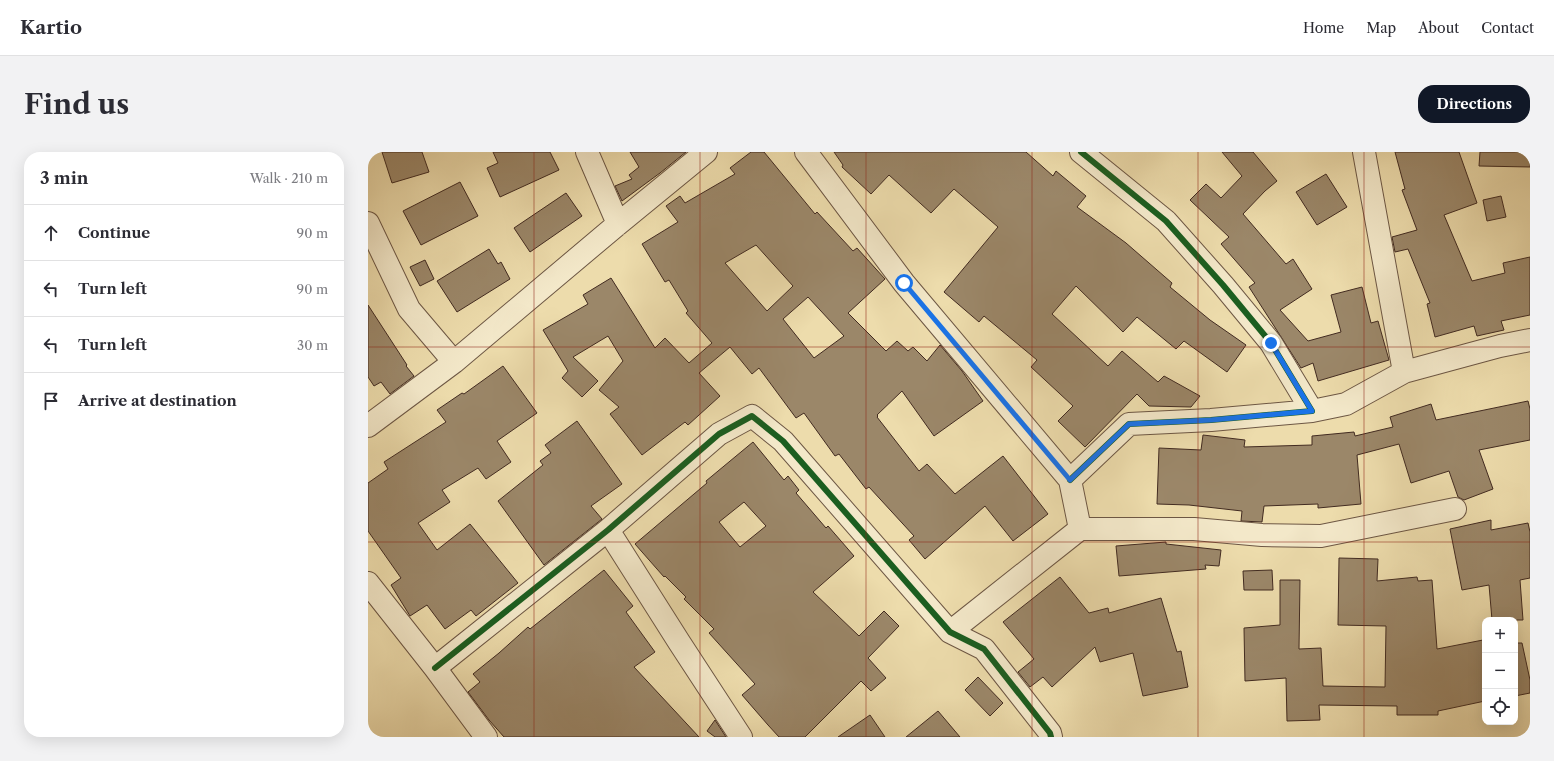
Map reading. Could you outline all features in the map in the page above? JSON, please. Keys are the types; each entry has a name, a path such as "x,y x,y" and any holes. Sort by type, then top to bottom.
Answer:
{"street":[{"path":"587,152 618,224"},
{"path":"368,426 454,362 706,152"},
{"path":"806,152 904,283 1070,480 1080,529"},
{"path":"1082,152 1166,221 1223,285 1271,343 1312,411"},
{"path":"1364,152 1404,372"},
{"path":"368,223 410,309 454,362"},
{"path":"1070,480 1129,424 1211,420 1312,411 1346,404 1404,372 1500,346 1530,340"},
{"path":"435,668 608,530 719,434 752,416 784,441 950,632 984,649 1050,733 1051,737"},
{"path":"950,632 1080,529 1194,529 1262,535 1321,536 1455,509"},
{"path":"608,530 741,737"},
{"path":"368,583 435,668 486,737"}],"building":[{"path":"382,152 422,152 429,172 392,183"},
{"path":"493,152 550,152 559,170 500,197 487,168 498,163"},
{"path":"630,152 686,152 622,201 615,186 632,179 629,175 639,167"},
{"path":"751,152 764,152 815,214 817,212 853,251 857,248 885,279 848,313 886,351 897,341 908,351 913,347 927,361 940,345 962,371 983,401 934,436 902,391 877,415 919,471 927,464 955,494 1003,456 1048,514 1013,541 985,506 925,559 909,540 914,536 869,487 866,489 839,454 835,456 804,413 796,418 759,368 752,374 730,347 699,373 720,396 688,425 685,422 642,455 610,414 619,407 599,390 623,361 608,336 573,357 598,381 582,397 562,378 568,371 543,330 588,304 583,295 611,278 655,348 665,338 689,363 712,343 686,313 688,311 669,280 665,282 642,244 678,222 666,206 680,196 685,203 735,174 730,168","holes":["756,245 793,286 767,311 725,263","808,297 844,336 814,358 783,319"]},
{"path":"834,152 1026,152 1053,176 1056,171 1086,196 1077,207 1126,243 1172,283 1170,287 1210,320 1246,345 1227,372 1184,341 1176,349 1137,317 1123,332 1076,286 1052,314 1108,366 1122,351 1158,382 1164,376 1200,396 1191,407 1149,406 1137,394 1085,447 1058,421 1073,406 1031,367 1037,360 984,316 979,322 944,292 998,227 954,189 931,213 889,175 871,194 842,167 843,165"},
{"path":"1222,152 1253,152 1277,181 1243,214 1286,264 1293,259 1312,289 1280,310 1308,341 1341,332 1331,295 1362,287 1371,323 1378,321 1389,360 1318,381 1313,363 1301,368 1249,287 1255,283 1221,244 1229,237 1190,200 1206,184 1221,198 1242,176"},
{"path":"1395,152 1459,152 1477,203 1444,215 1472,281 1505,273 1503,263 1530,257 1530,315 1501,321 1504,330 1477,336 1474,326 1435,337 1427,304 1430,303 1408,249 1395,252 1392,237 1417,230 1402,190 1405,189"},
{"path":"1480,152 1530,152 1530,167 1479,166"},
{"path":"1326,174 1347,207 1317,225 1296,192"},
{"path":"460,182 478,216 421,245 403,211"},
{"path":"566,193 582,216 530,252 514,228"},
{"path":"1501,196 1506,217 1487,221 1483,200"},
{"path":"489,249 498,264 501,262 510,279 457,312 437,281"},
{"path":"425,260 434,279 420,286 410,267"},
{"path":"368,305 407,365 406,366 414,376 390,394 381,382 374,386 368,377"},
{"path":"503,366 537,413 497,441 511,462 486,479 478,468 442,490 450,502 418,523 437,550 470,524 518,583 476,616 471,610 445,629 427,605 410,616 391,585 401,578 368,531 368,483 388,469 384,462 446,422 437,410 462,393 464,394"},
{"path":"1528,401 1530,409 1530,440 1479,450 1493,489 1464,500 1458,497 1449,471 1411,483 1399,444 1357,455 1361,504 1318,508 1318,504 1264,506 1262,522 1241,521 1242,511 1189,505 1157,504 1159,448 1201,450 1203,435 1245,440 1244,447 1312,445 1312,436 1354,432 1355,436 1393,427 1390,417 1431,404 1436,420"},
{"path":"577,421 622,484 591,506 602,519 544,565 498,501 543,465 540,461 551,453 545,445"},
{"path":"753,442 784,480 788,476 799,490 796,493 826,528 828,526 854,556 813,592 859,636 884,611 899,626 868,658 886,678 871,691 861,681 805,737 779,737 768,725 742,695 755,684 709,633 714,629 684,599 686,597 665,576 664,577 635,544 707,483 706,481","holes":["744,502 766,526 740,547 719,522"]},
{"path":"1491,520 1491,530 1528,523 1530,532 1530,578 1520,580 1523,620 1518,620 1518,617 1492,617 1489,585 1462,590 1450,529"},
{"path":"1166,542 1166,544 1221,550 1219,566 1205,565 1206,569 1119,576 1116,546"},
{"path":"1339,558 1378,559 1377,581 1417,577 1418,581 1432,580 1437,649 1482,640 1482,702 1438,711 1438,715 1397,715 1397,706 1319,705 1320,720 1287,721 1286,678 1245,681 1244,628 1280,625 1280,580 1300,580 1299,649 1321,648 1323,686 1385,687 1386,626 1338,625"},
{"path":"604,570 633,606 626,612 655,652 634,667 699,737 504,737 468,692 480,682 473,674 528,627 530,629"},
{"path":"1272,570 1273,590 1244,590 1243,571"},
{"path":"1060,577 1089,613 1108,608 1109,613 1161,598 1177,652 1181,651 1188,687 1143,696 1133,653 1100,662 1095,647 1052,687 1043,677 1030,687 1018,672 1034,659 1003,622"},
{"path":"1518,643 1522,643 1530,680 1530,693 1518,695"},
{"path":"978,677 1003,703 990,716 965,690"},
{"path":"938,711 960,737 906,737"},
{"path":"870,715 885,737 838,737"},
{"path":"715,720 726,737 715,737 707,731"}],"cycle path":[{"path":"1070,480 1129,424 1211,420 1312,411 1271,343 1223,285 1166,221 1081,152"},
{"path":"435,668 608,530 719,434 752,416 783,441 950,632 984,649 1050,733 1051,737"}],"route":[{"path":"904,283 1070,480 1129,424 1211,420 1312,411 1271,343"}]}
